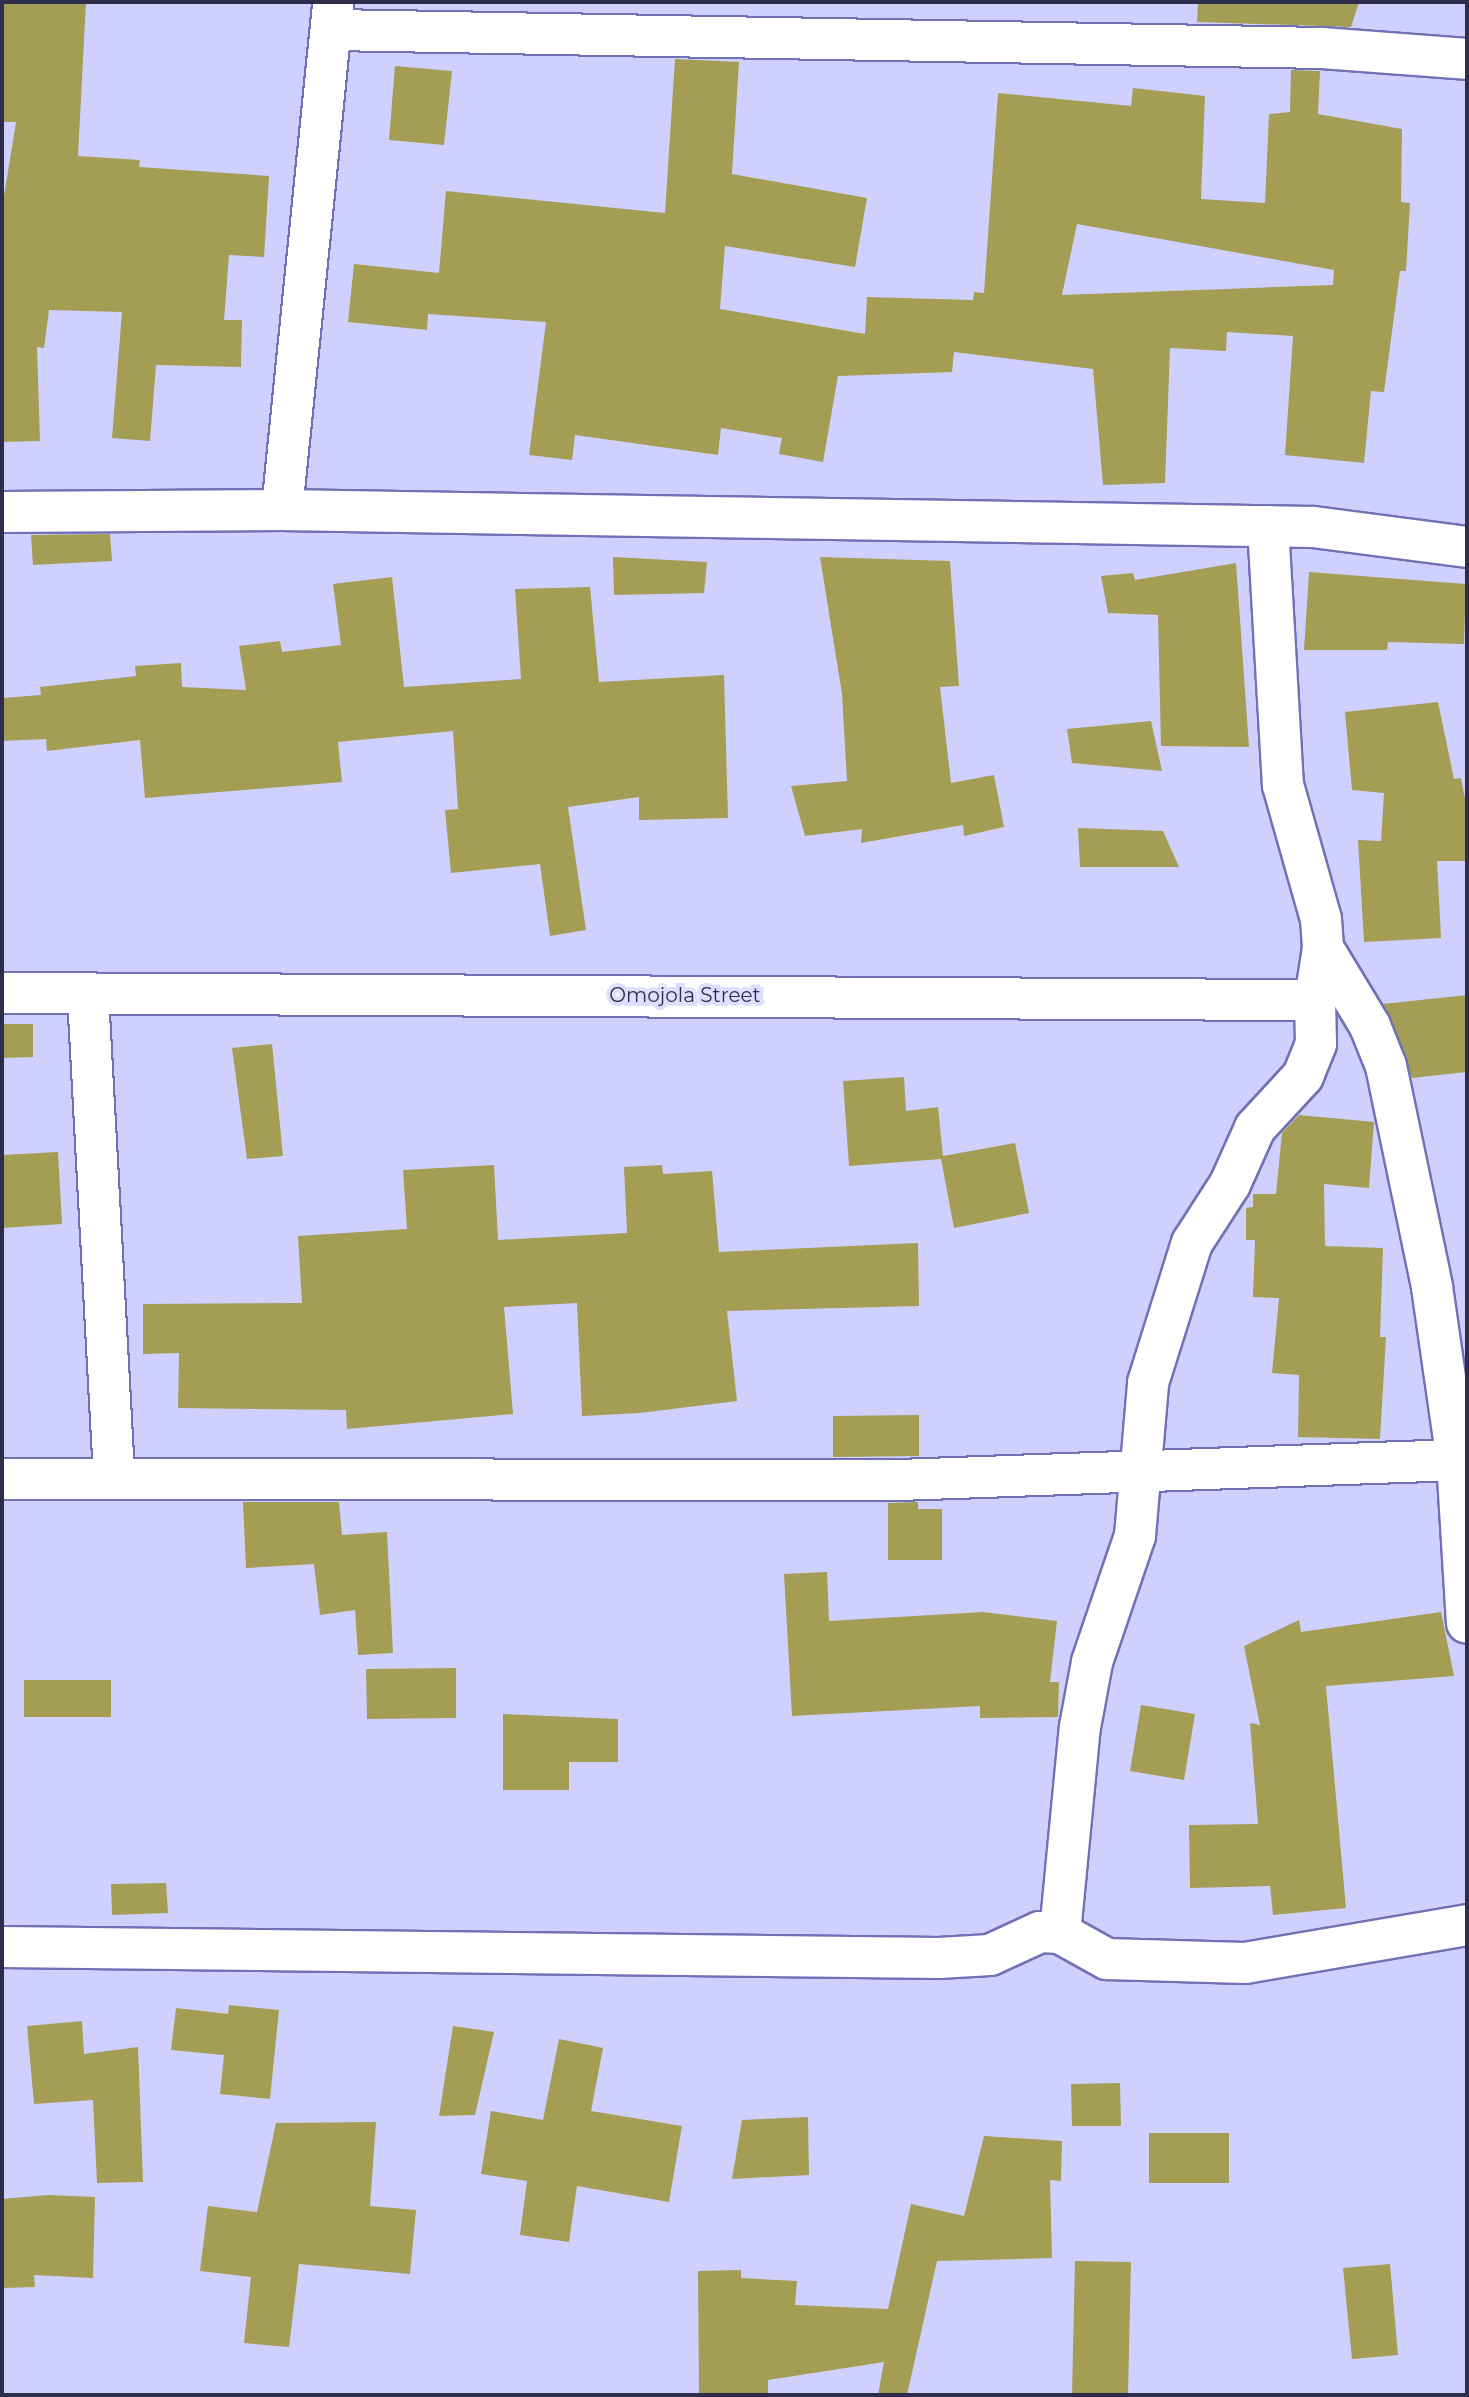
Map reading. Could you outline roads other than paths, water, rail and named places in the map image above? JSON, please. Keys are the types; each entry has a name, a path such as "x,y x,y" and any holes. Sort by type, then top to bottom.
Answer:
{"street":[{"path":"282,510 332,16 1322,48 1467,59"},
{"path":"2,512 282,510 1313,527 1467,547"},
{"path":"1060,1933 1080,1727 1092,1662 1135,1536 1137,1469 1148,1383 1192,1243 1230,1184 1255,1128 1303,1076 1316,1044 1315,1000 1323,948 1321,919 1283,785 1268,526"},
{"path":"1323,948 1370,1026 1386,1066 1432,1287 1457,1460 1467,1623"},
{"name":"Omojola Street","path":"2,993 1315,1000"},
{"path":"88,995 114,1476"},
{"path":"2,1479 114,1476 899,1480 1137,1469 1457,1460"},
{"path":"2,1947 939,1958 990,1955 1040,1932 1060,1933 1107,1959 1245,1963 1467,1925"}]}
